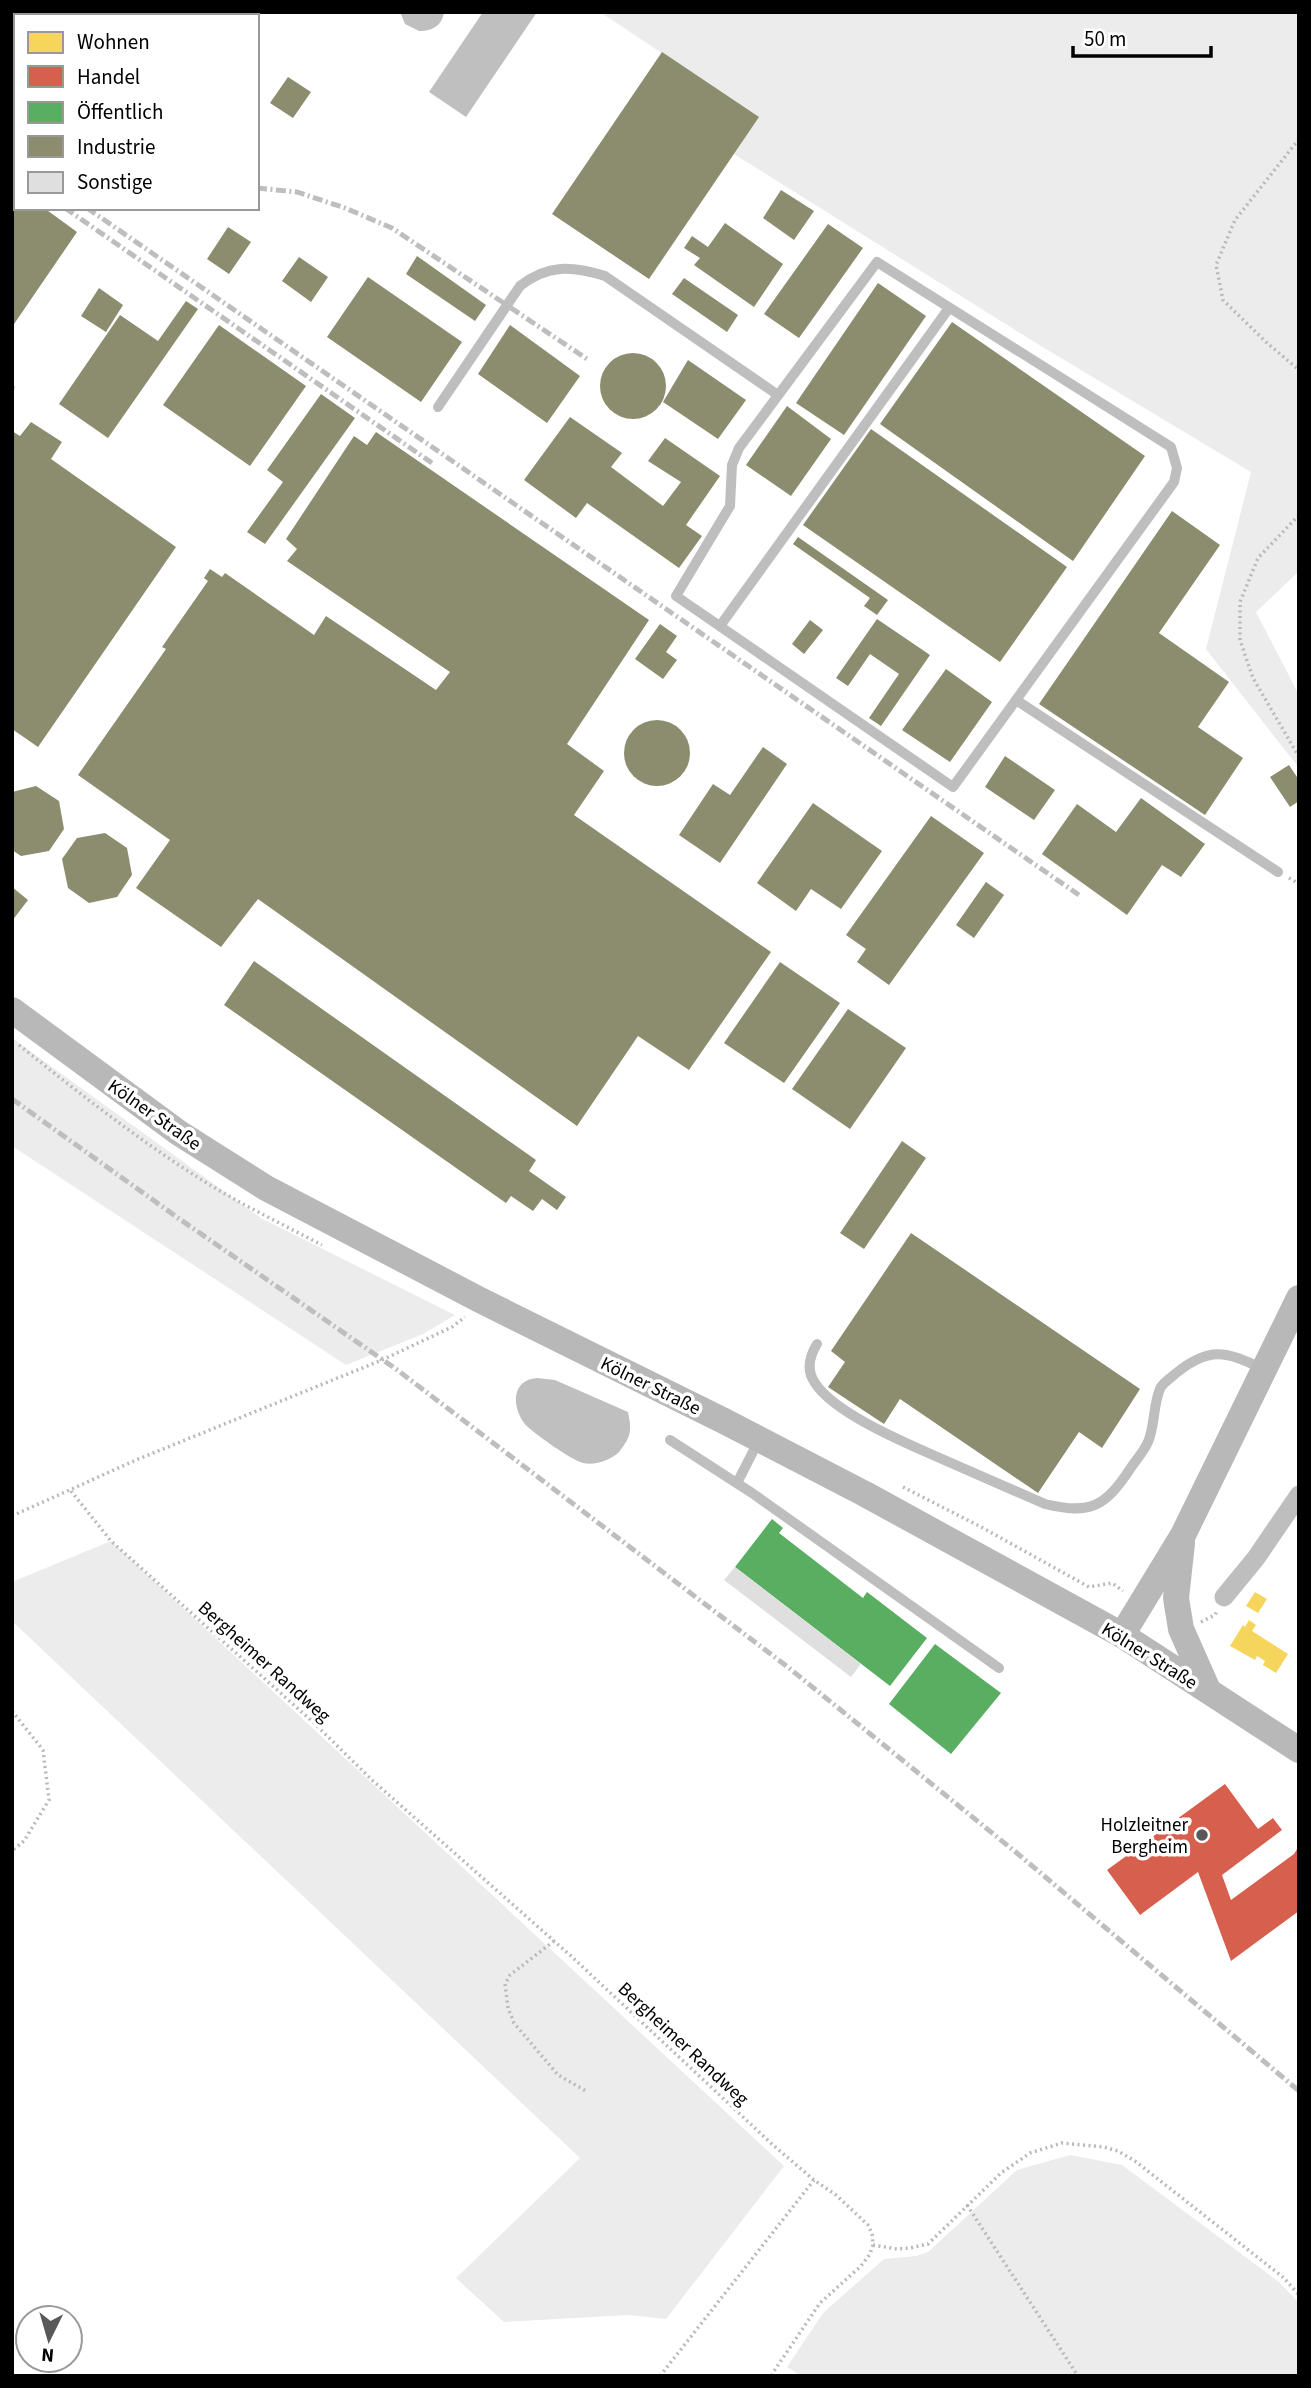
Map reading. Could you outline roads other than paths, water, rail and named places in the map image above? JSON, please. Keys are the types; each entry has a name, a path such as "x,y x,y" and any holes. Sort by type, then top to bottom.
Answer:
{"main road":[{"name":"Kölner Straße","path":"12,1010 179,1133 266,1188 480,1300 865,1494 1122,1636 1299,1750"},
{"path":"1122,1636 1183,1535 1299,1298"},
{"path":"1183,1535 1176,1598 1179,1619 1186,1644 1209,1692"}],"street":[{"path":"1223,1597 1256,1558 1299,1496"}],"lane":[{"path":"877,262 949,308 1171,447 1177,468 1174,482 953,787 676,596 730,506 733,465 739,448 877,262"},
{"path":"438,407 520,286 534,275 550,269 589,271 605,276 778,395"},
{"path":"720,626 949,308"},
{"path":"1016,700 1278,872"},
{"path":"817,1344 809,1367 813,1382 825,1396 877,1430 1045,1504 1065,1509 1098,1504 1115,1493 1148,1442 1160,1387 1197,1357 1227,1355 1264,1369"},
{"path":"737,1483 759,1439"},
{"path":"670,1440 737,1483 999,1668"}],"railway":[{"path":"259,188 297,192 392,228 587,359"},
{"path":"68,210 432,463"},
{"path":"90,210 1079,895"},
{"path":"12,1099 396,1369 789,1668 1018,1854 1299,2091"}],"place":[{"name":"Holzleitner Bergheim","path":"1202,1835"}]}
